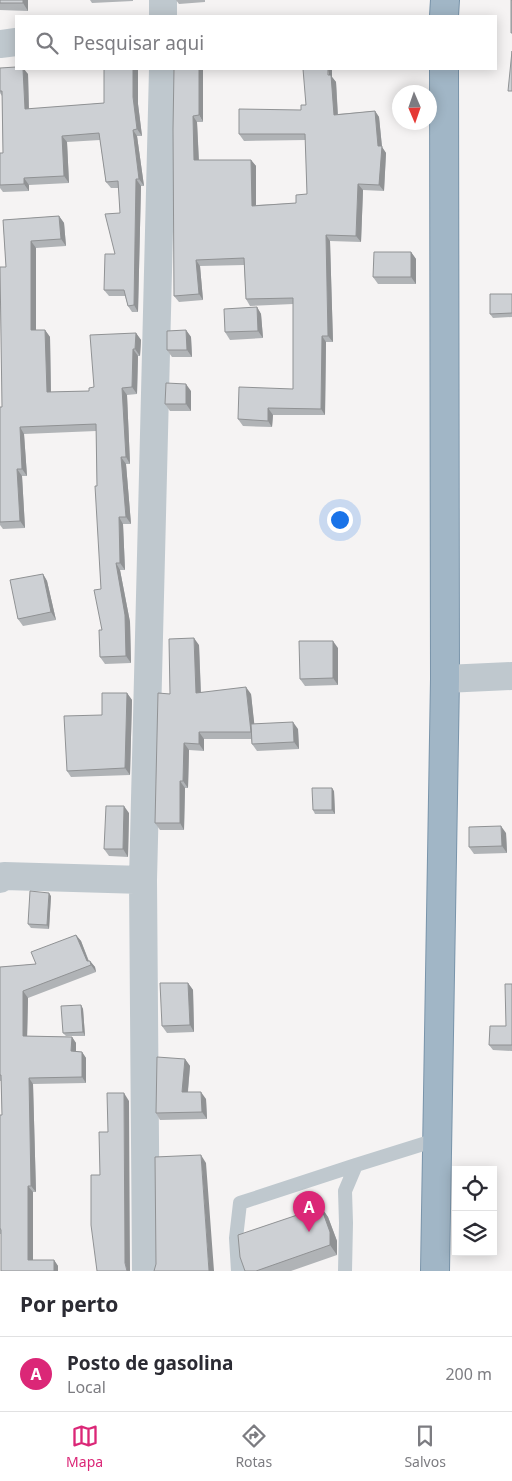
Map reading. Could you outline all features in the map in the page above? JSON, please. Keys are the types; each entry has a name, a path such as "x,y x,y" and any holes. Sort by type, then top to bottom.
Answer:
{"highway":[{"path":"444,0 444,15"},
{"path":"435,1271 446,679 444,70"}],"street":[{"path":"163,0 164,15"},
{"path":"0,44 15,42"},
{"path":"146,1271 143,880 163,70"},
{"path":"446,679 512,676"},
{"path":"0,879 4,876 143,880"}],"lane":[{"path":"238,1271 236,1238 240,1202 436,1140"},
{"path":"345,1271 345,1191 356,1166"}],"building":[{"path":"0,0 23,0 23,3 0,3"},
{"path":"512,0 512,33 511,33"},
{"path":"512,51 512,91 508,91"},
{"path":"15,67 15,70 23,70 25,109 104,103 104,70 133,70 133,97 137,129 133,130 139,179 136,179 134,305 128,306 124,290 104,290 105,254 115,254 105,214 120,213 118,181 106,182 99,133 62,136 64,176 24,178 24,184 0,185 0,153 3,153 0,68"},
{"path":"174,70 199,70 199,115 193,116 194,160 251,160 252,206 296,203 296,195 307,194 305,134 239,134 239,109 301,110 301,105 306,105 303,70 328,70 328,75 331,75 334,115 375,111 378,146 382,146 379,185 358,184 356,236 326,235 328,336 322,336 321,409 268,408 268,421 238,419 239,387 293,389 293,298 246,299 244,258 196,260 199,294 174,296"},
{"path":"59,216 61,239 31,241 31,330 45,330 47,392 89,391 89,388 94,387 90,335 136,333 135,349 133,349 132,387 122,388 126,457 121,457 126,517 119,517 120,563 116,563 125,615 126,656 100,657 99,630 102,630 94,590 101,589 95,486 97,486 96,424 20,427 22,469 17,469 20,521 0,522 0,407 2,407 0,267 6,267 3,220"},
{"path":"374,252 411,252 411,277 373,277"},
{"path":"490,294 512,294 512,313 490,314"},
{"path":"257,307 258,331 225,332 224,309"},
{"path":"186,330 187,350 167,350 167,331"},
{"path":"166,383 186,384 186,404 165,404"},
{"path":"43,574 51,612 18,619 10,580"},
{"path":"194,638 196,693 246,687 251,732 199,732 199,744 184,743 183,781 180,781 180,823 155,823 158,693 170,694 169,639"},
{"path":"299,641 333,641 333,678 300,679"},
{"path":"102,693 127,693 125,768 67,771 64,716 102,715"},
{"path":"293,722 294,742 252,744 251,724"},
{"path":"312,788 332,788 332,810 313,810"},
{"path":"106,806 124,806 123,849 104,849"},
{"path":"501,826 502,846 469,847 469,827"},
{"path":"30,891 49,893 47,925 28,924"},
{"path":"76,935 87,961 90,961 91,965 23,991 23,1036 72,1037 71,1051 82,1052 82,1077 29,1078 31,1186 28,1186 28,1260 54,1260 54,1271 1,1271 0,1115 2,1115 0,967 36,964 31,952"},
{"path":"160,983 188,983 190,1025 162,1026"},
{"path":"505,984 512,984 512,1045 489,1045 490,1026 506,1026"},
{"path":"81,1005 83,1032 63,1033 61,1006"},
{"path":"157,1057 185,1059 182,1092 201,1092 202,1112 156,1113"},
{"path":"107,1093 124,1093 125,1263 127,1271 97,1271 91,1225 91,1175 100,1175 99,1132 108,1132"},
{"path":"201,1155 209,1271 154,1271 156,1264 155,1157"},
{"path":"321,1207 330,1232 330,1245 256,1271 245,1271 240,1257 238,1235"}],"place":[{"name":"Posto de gasolina","path":"309,1232"}]}
